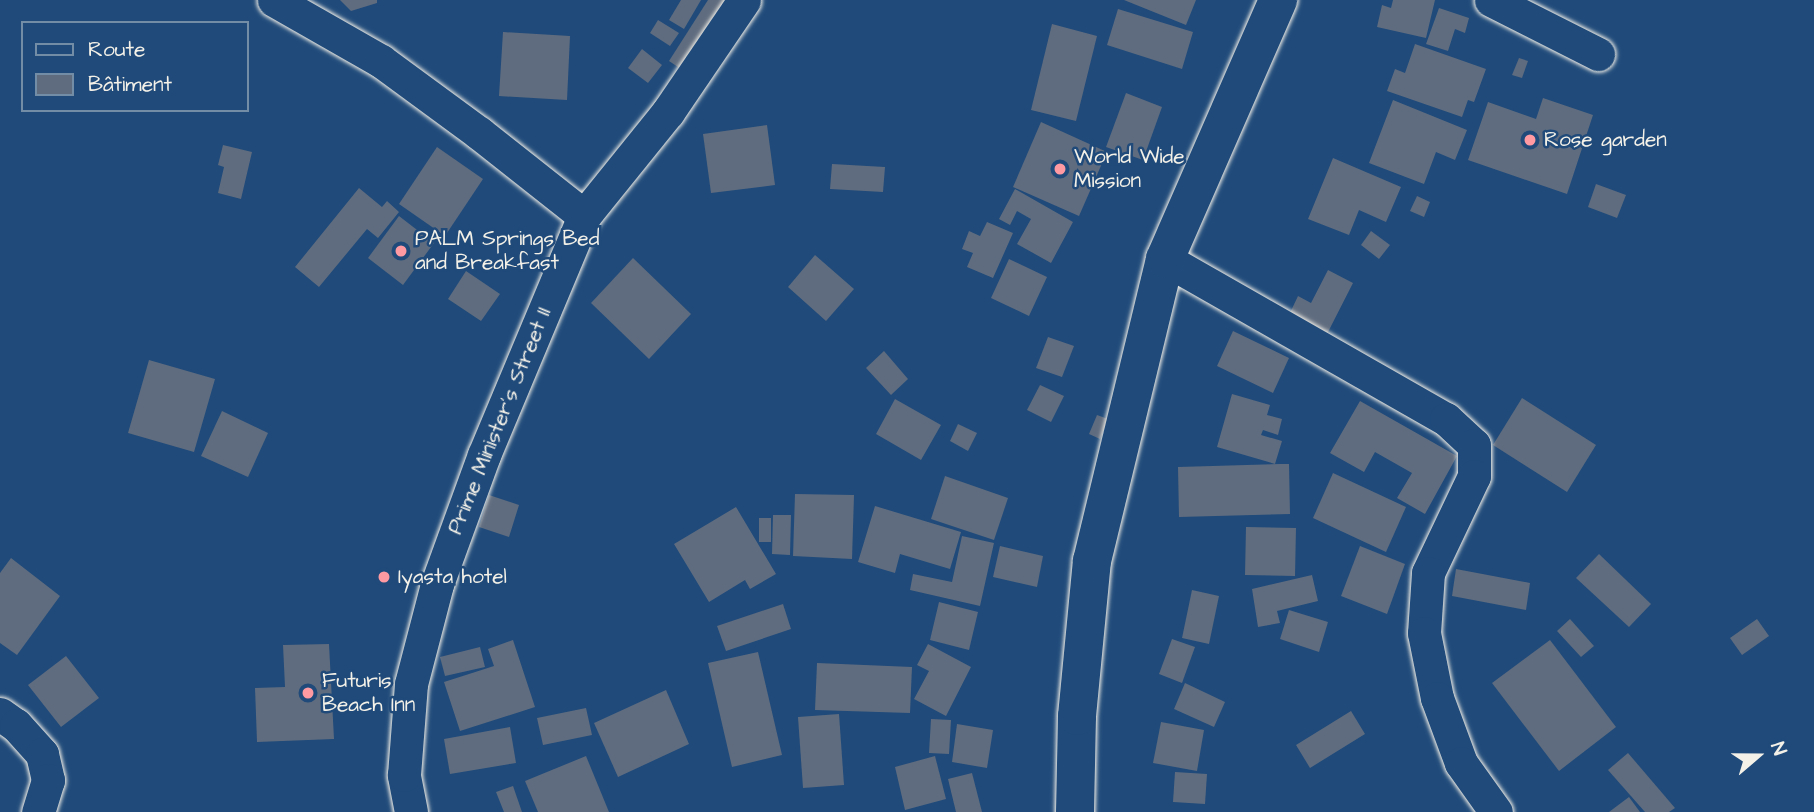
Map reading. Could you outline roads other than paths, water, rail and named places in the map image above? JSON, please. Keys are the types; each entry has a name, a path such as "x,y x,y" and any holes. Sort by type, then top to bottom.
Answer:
{"highway":[{"path":"1075,812 1077,716 1092,561 1165,259 1278,0"}],"street":[{"path":"274,0 381,61 479,132 584,216"},
{"name":"Prime Minister's Street II","path":"411,812 404,775 411,684 437,584 484,455 584,216 668,112 744,0"},
{"path":"1491,0 1598,54"},
{"path":"1165,259 1447,419 1474,445 1474,476 1428,573 1424,633 1437,698 1461,763 1496,812"},
{"path":"0,714 16,725 42,754 48,780 38,812"}],"place":[{"name":"Rose garden","path":"1530,140"},
{"name":"World Wide Mission","path":"1060,169"},
{"name":"PALM Springs Bed and Breakfast","path":"401,251"},
{"name":"Iyasta hotel","path":"384,577"},
{"name":"Futuris Beach Inn","path":"308,693"}]}
